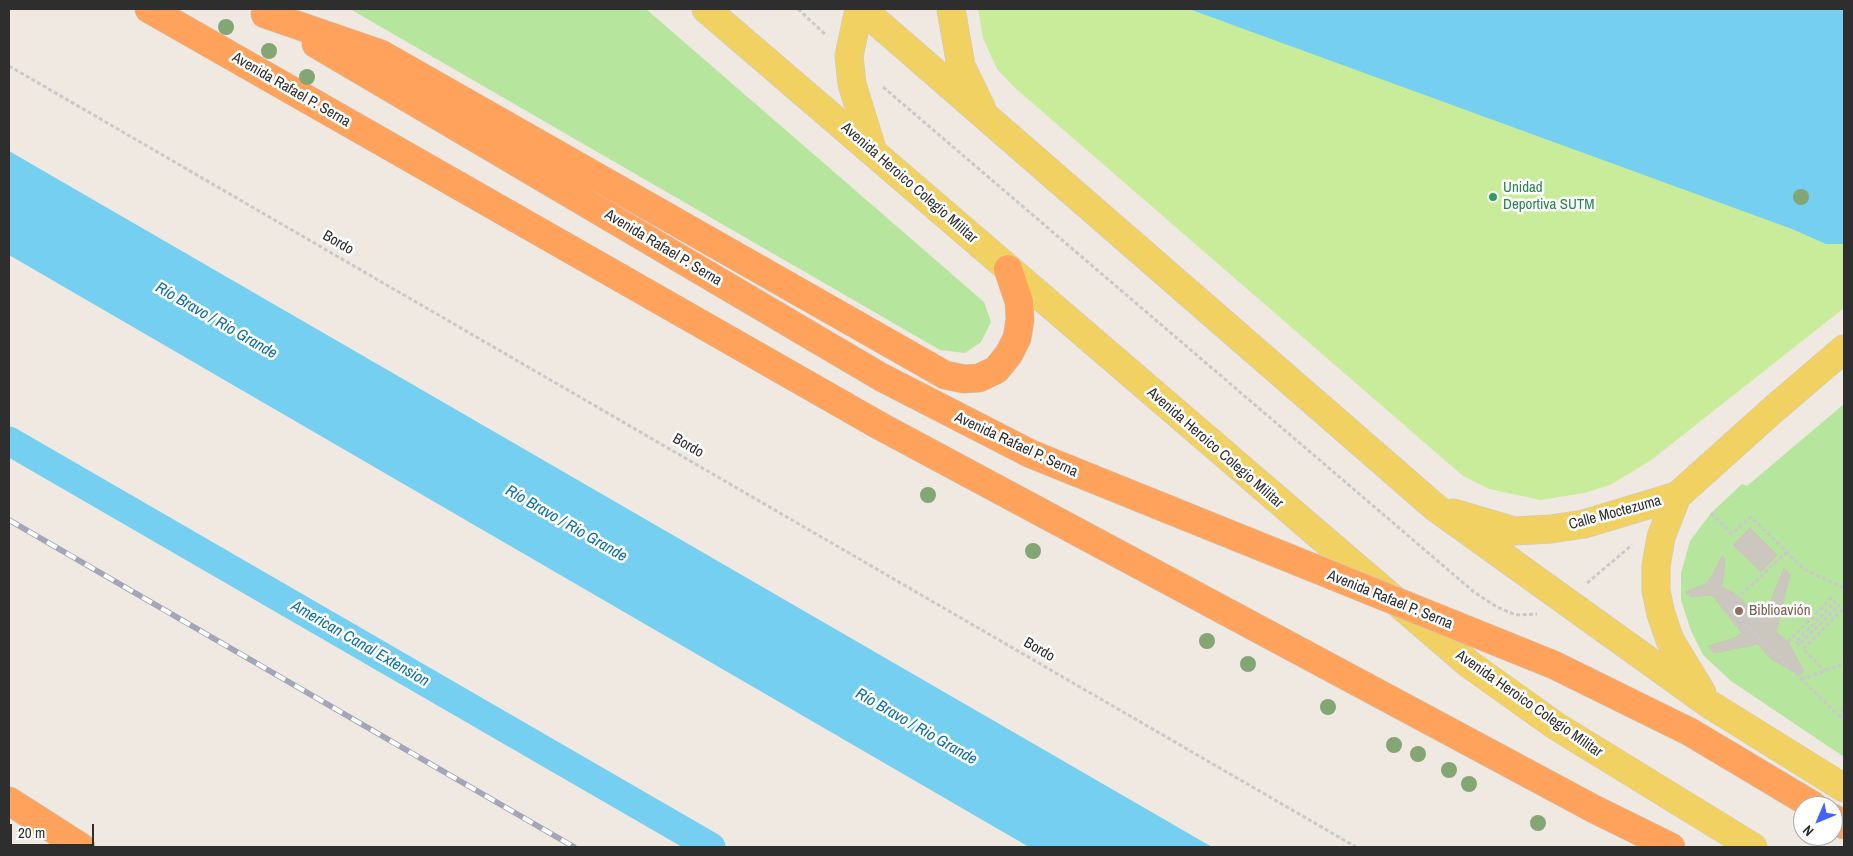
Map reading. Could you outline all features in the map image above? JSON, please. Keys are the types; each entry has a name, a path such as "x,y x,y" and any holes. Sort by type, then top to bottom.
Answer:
{"highway":[{"name":"Avenida Rafael P. Serna","path":"149,9 880,426 1586,805 1671,847"},
{"name":"Avenida Rafael P. Serna","path":"260,12 881,378 1023,450 1103,485 1554,665 1690,732 1797,796"},
{"path":"260,12 381,54 945,375 964,379 979,378 996,370 1009,354 1017,338 1020,320 1019,302 1008,269"},
{"path":"9,801 81,847"}],"main road":[{"name":"Avenida Heroico Colegio Militar","path":"706,9 1469,664 1556,726 1754,847"},
{"path":"873,152 852,84 849,56 861,9 1436,508 1709,704 1844,788"},
{"path":"951,9 961,66 986,117"},
{"name":"Calle Moctezuma","path":"1436,508 1514,531 1584,524 1677,496 1844,349"},
{"name":"Calle Moctezuma","path":"1677,496 1661,537 1656,566 1656,590 1661,614 1670,640 1709,704"}],"path":[{"name":"Bordo","path":"9,66 1356,847"},
{"path":"1711,512 1732,534 1751,517 1804,569 1844,588"},
{"path":"1787,552 1728,607 1844,721"},
{"path":"1788,642 1831,598 1835,602 1796,642 1799,645 1839,605 1842,610 1803,649 1825,671"},
{"path":"1801,679 1844,664"},
{"path":"1840,718 1844,704"}],"green space":[{"path":"350,9 646,9 984,302 991,322 981,342 965,353 940,350"},
{"name":"Unidad Deportiva SUTM","path":"978,9 1844,9 1844,308 1650,461 1610,485 1584,493 1541,500 1489,489 1463,476 1014,87 997,69 983,38"},
{"path":"1844,404 1844,757 1731,681 1703,655 1691,631 1681,600 1681,573 1690,541 1711,513 1742,484 1747,486"}],"water":[{"path":"1189,9 1844,9 1844,244 1826,244 1792,229"},
{"name":"Río Bravo / Rio Grande","path":"9,151 1212,847 1029,847 9,255"}],"building":[{"path":"1750,528 1777,555 1761,572 1733,545"},
{"name":"Biblioavión","path":"1722,556 1725,559 1722,587 1734,593 1760,616 1769,606 1784,568 1790,574 1776,632 1788,642 1804,671 1800,675 1771,659 1758,644 1714,653 1708,646 1735,638 1742,633 1712,595 1691,597 1685,592 1705,584 1710,579"}],"waterway":[{"name":"American Canal Extension","path":"9,441 711,847"}],"railway":[{"path":"9,520 574,847"}],"place":[{"name":"Unidad Deportiva SUTM","path":"1493,197"},
{"name":"Biblioavión","path":"1739,611"}]}
